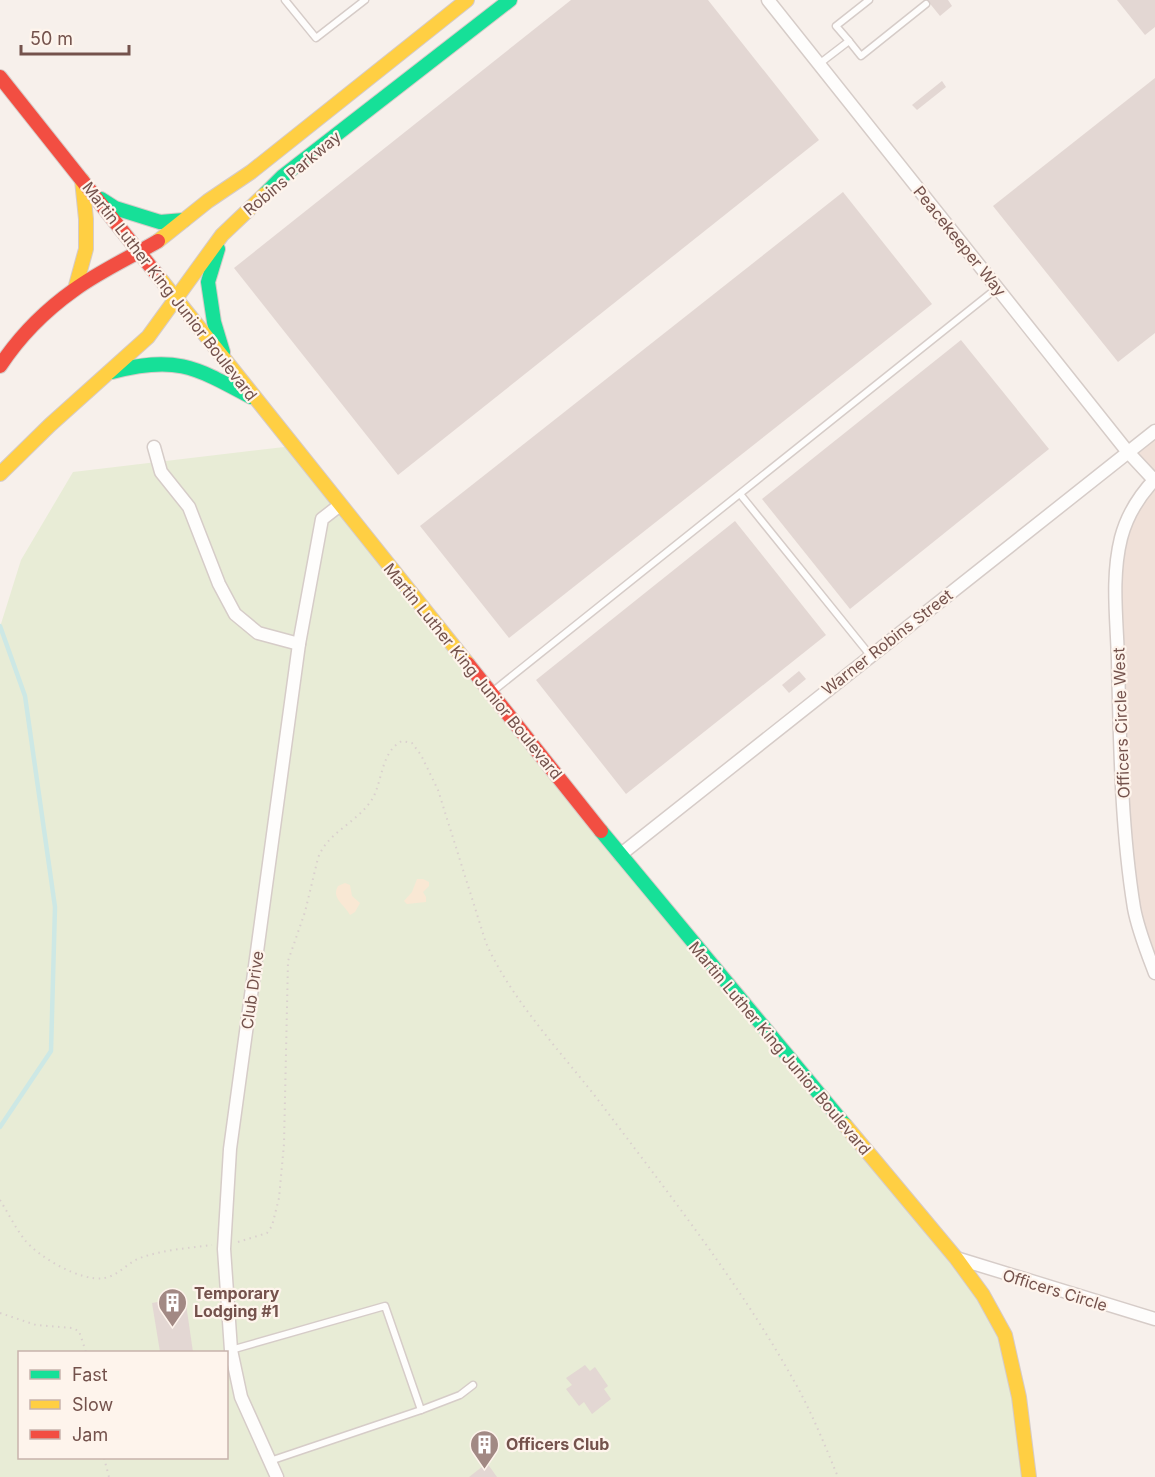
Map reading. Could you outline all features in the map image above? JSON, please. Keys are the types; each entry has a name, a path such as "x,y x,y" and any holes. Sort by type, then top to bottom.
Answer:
{"street":[{"name":"Robins Parkway","path":"0,366 12,348 46,313 75,289 160,240 185,219 251,172 467,0"},
{"name":"Robins Parkway","path":"0,474 50,425 148,337 222,235 283,176 510,0"},
{"name":"Peacekeeper Way","path":"770,1 1127,451 1154,480"},
{"name":"Martin Luther King Junior Boulevard","path":"0,77 620,855 956,1258"},
{"path":"75,289 86,249 82,180"},
{"path":"94,194 115,208 159,222 185,219"},
{"path":"222,235 208,282 214,322 226,361"},
{"path":"108,373 135,365 166,361 202,371 257,400"},
{"name":"Warner Robins Street","path":"620,855 1155,431"},
{"path":"154,447 161,472 189,507 219,584 235,614 258,633 299,644"},
{"name":"Officers Circle West","path":"1154,480 1134,505 1121,538 1116,570 1115,606 1122,771 1134,909 1155,973"},
{"name":"Club Drive","path":"277,1477 241,1397 231,1350 225,1244 231,1149 299,644 322,519 340,505"},
{"path":"956,1258 983,1295 1005,1335 1019,1397 1029,1477"},
{"name":"Officers Circle","path":"956,1258 1155,1319"}],"lane":[{"path":"285,0 316,38 365,0"},
{"path":"869,0 836,26 861,56 926,4"},
{"path":"819,64 849,41"},
{"path":"491,693 997,288"},
{"path":"740,494 870,655"},
{"path":"231,1350 386,1306 421,1410"},
{"path":"269,1462 421,1410 460,1395 473,1385"}],"path":[{"path":"0,1200 30,1245 66,1269 91,1278 108,1277 129,1263 144,1257 245,1241 267,1233 276,1213 284,1144 288,962 321,851 333,836 356,819 372,799 392,748 402,741 412,743 421,755 438,790 486,943 496,964 526,1009 666,1190 748,1308 799,1390 838,1477"},
{"path":"0,1313 36,1325 72,1328 79,1331 85,1351"},
{"path":"104,1459 109,1477"}],"shaded area":[{"path":"1155,429 1155,973 1134,909 1119,707 1121,538 1154,480 1127,451"}],"green space":[{"path":"293,446 998,1323 1036,1477 0,1477 0,627 21,560 73,472"}],"sand":[{"path":"417,879 429,882 429,886 423,892 426,902 407,904 404,901 412,892"},
{"path":"345,883 350,885 352,896 360,903 355,912 350,915 336,894 338,886"}],"building":[{"path":"571,0 708,0 819,140 398,475 234,268"},
{"path":"927,0 948,0 952,6 940,16"},
{"path":"1117,0 1155,0 1155,27 1145,35"},
{"path":"1155,78 1155,333 1118,362 993,206"},
{"path":"942,81 946,87 917,110 912,105"},
{"path":"843,192 932,304 509,638 420,526"},
{"path":"961,340 1049,449 850,609 762,499"},
{"path":"735,521 826,635 626,794 536,680"},
{"path":"799,671 806,679 789,693 782,685"},
{"name":"Temporary Lodging #1","path":"185,1297 193,1351 160,1351 152,1303"},
{"path":"585,1365 590,1371 595,1367 608,1386 604,1389 611,1399 592,1414 584,1402 579,1406 566,1389 572,1385 566,1378"},
{"name":"Officers Club","path":"487,1463 497,1477 469,1477"}],"waterway":[{"path":"0,626 25,696 55,907 51,1051 0,1127"}],"traffic: fast":[{"path":"265,194 283,176 510,0"},
{"path":"101,199 115,208 160,222 184,220"},
{"path":"218,249 208,282 214,322 223,352"},
{"path":"112,372 153,365 185,367 215,378 251,397"},
{"path":"601,831 845,1125"}],"traffic: slow":[{"path":"158,241 208,201 251,172 467,0"},
{"path":"75,289 86,249 82,180"},
{"path":"0,474 50,425 148,337 222,235 265,194"},
{"path":"158,276 468,664"},
{"path":"845,1125 956,1258 983,1295 1005,1335 1019,1397 1029,1477"}],"traffic: jam":[{"path":"0,77 158,276"},
{"path":"0,366 24,334 64,298 84,283 158,241"},
{"path":"468,664 601,831"}],"place":[{"name":"Temporary Lodging #1","path":"173,1328"},
{"name":"Officers Club","path":"485,1470"}]}
